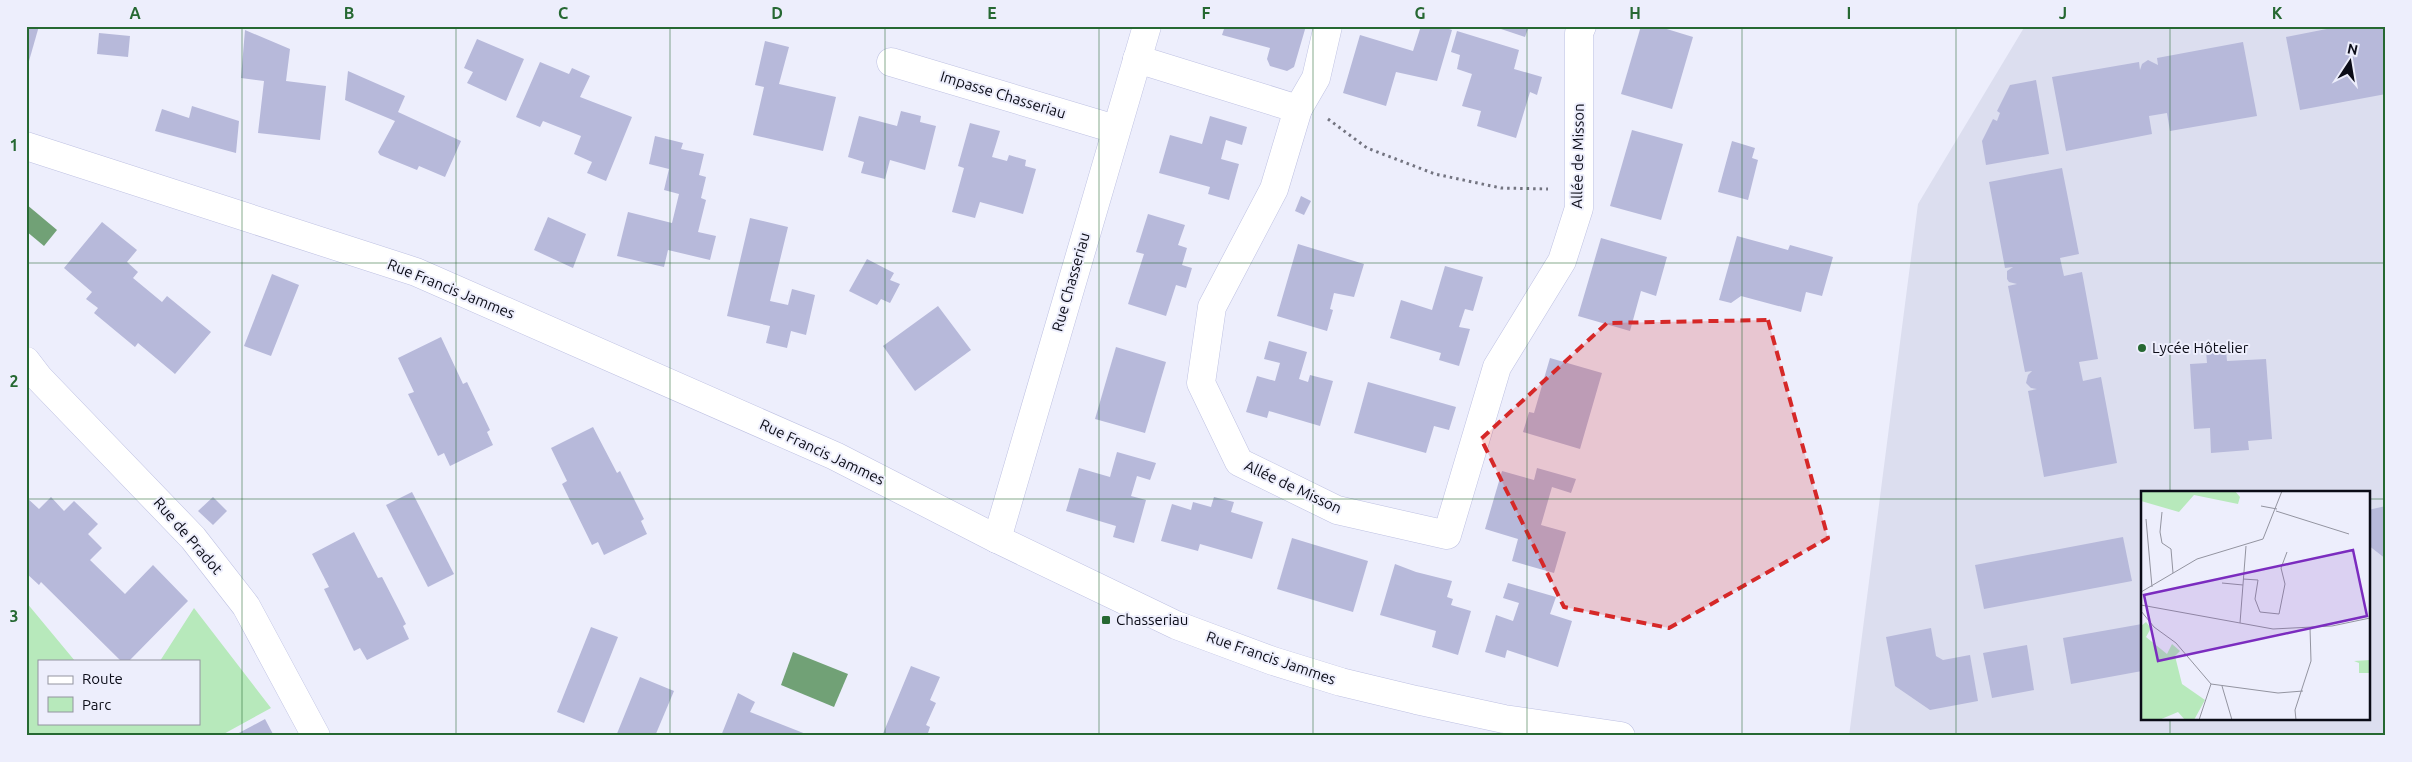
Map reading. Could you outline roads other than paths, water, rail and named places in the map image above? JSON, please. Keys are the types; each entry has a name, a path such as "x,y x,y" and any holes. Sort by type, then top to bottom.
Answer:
{"street":[{"name":"Rue Chasseriau","path":"997,538 1147,26"},
{"path":"1137,59 1298,109 1316,78 1328,26"},
{"name":"Allée de Misson","path":"1298,109 1274,189 1212,307 1201,383 1240,462 1337,510 1447,535 1497,367 1562,261 1579,208 1579,33 1582,26"},
{"name":"Impasse Chasseriau","path":"891,62 1116,129"},
{"name":"Rue Francis Jammes","path":"26,146 416,272 835,456 997,538 1176,625 1273,661 1341,682 1416,700 1504,719 1620,736"},
{"name":"Rue de Pradot","path":"26,361 39,378 193,538 240,598 316,736"}],"place":[{"name":"Lycée Hôtelier","path":"2142,348"},
{"name":"Chasseriau","path":"1106,620"}]}
